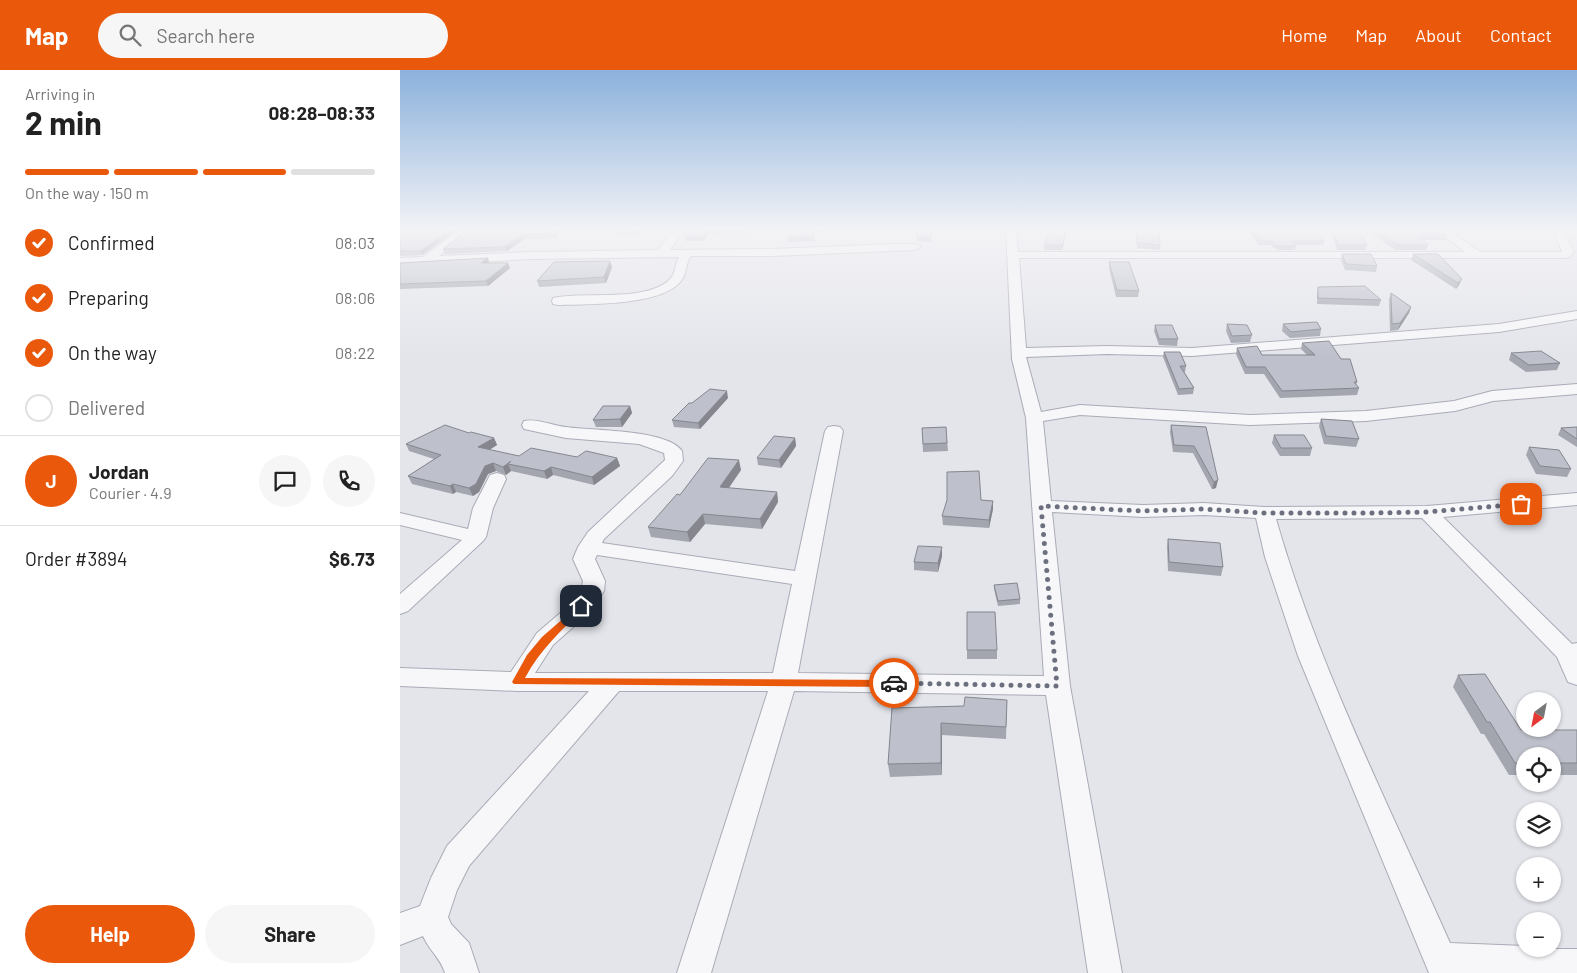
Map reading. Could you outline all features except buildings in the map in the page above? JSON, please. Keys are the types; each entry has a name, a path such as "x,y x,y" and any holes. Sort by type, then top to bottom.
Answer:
{"street":[{"path":"558,301 637,296 659,292 668,288 677,279 678,272"},
{"path":"1015,272 1019,353 1034,418 1057,686 1105,973"},
{"path":"1019,353 1107,350 1192,352 1499,328 1577,315"},
{"path":"1034,418 1080,410 1250,420 1366,416 1455,406 1492,396 1577,389"},
{"path":"518,682 531,658 546,639 592,593 594,583 584,559 588,547 595,536 665,472 674,460 673,451 664,445 649,440 567,433 530,425"},
{"path":"694,973 784,682 834,431"},
{"path":"400,606 476,537 483,508 497,479"},
{"path":"1041,506 1142,511 1204,509 1264,513 1427,512 1577,499"},
{"path":"1427,512 1572,652 1577,676"},
{"path":"1264,513 1276,557 1310,656 1443,966 1577,966"},
{"path":"400,519 476,537"},
{"path":"588,547 804,579"},
{"path":"400,677 518,682 784,682 1057,686"},
{"path":"462,973 457,955 439,935 432,917 442,888 458,856 612,682"},
{"path":"400,929 432,917"}],"way so far":[{"path":"894,683 1057,686 1041,506 1142,511 1204,509 1264,513 1372,513 1427,512 1521,504"}],"route":[{"path":"581,606 546,639 531,658 518,682 894,683"}]}
